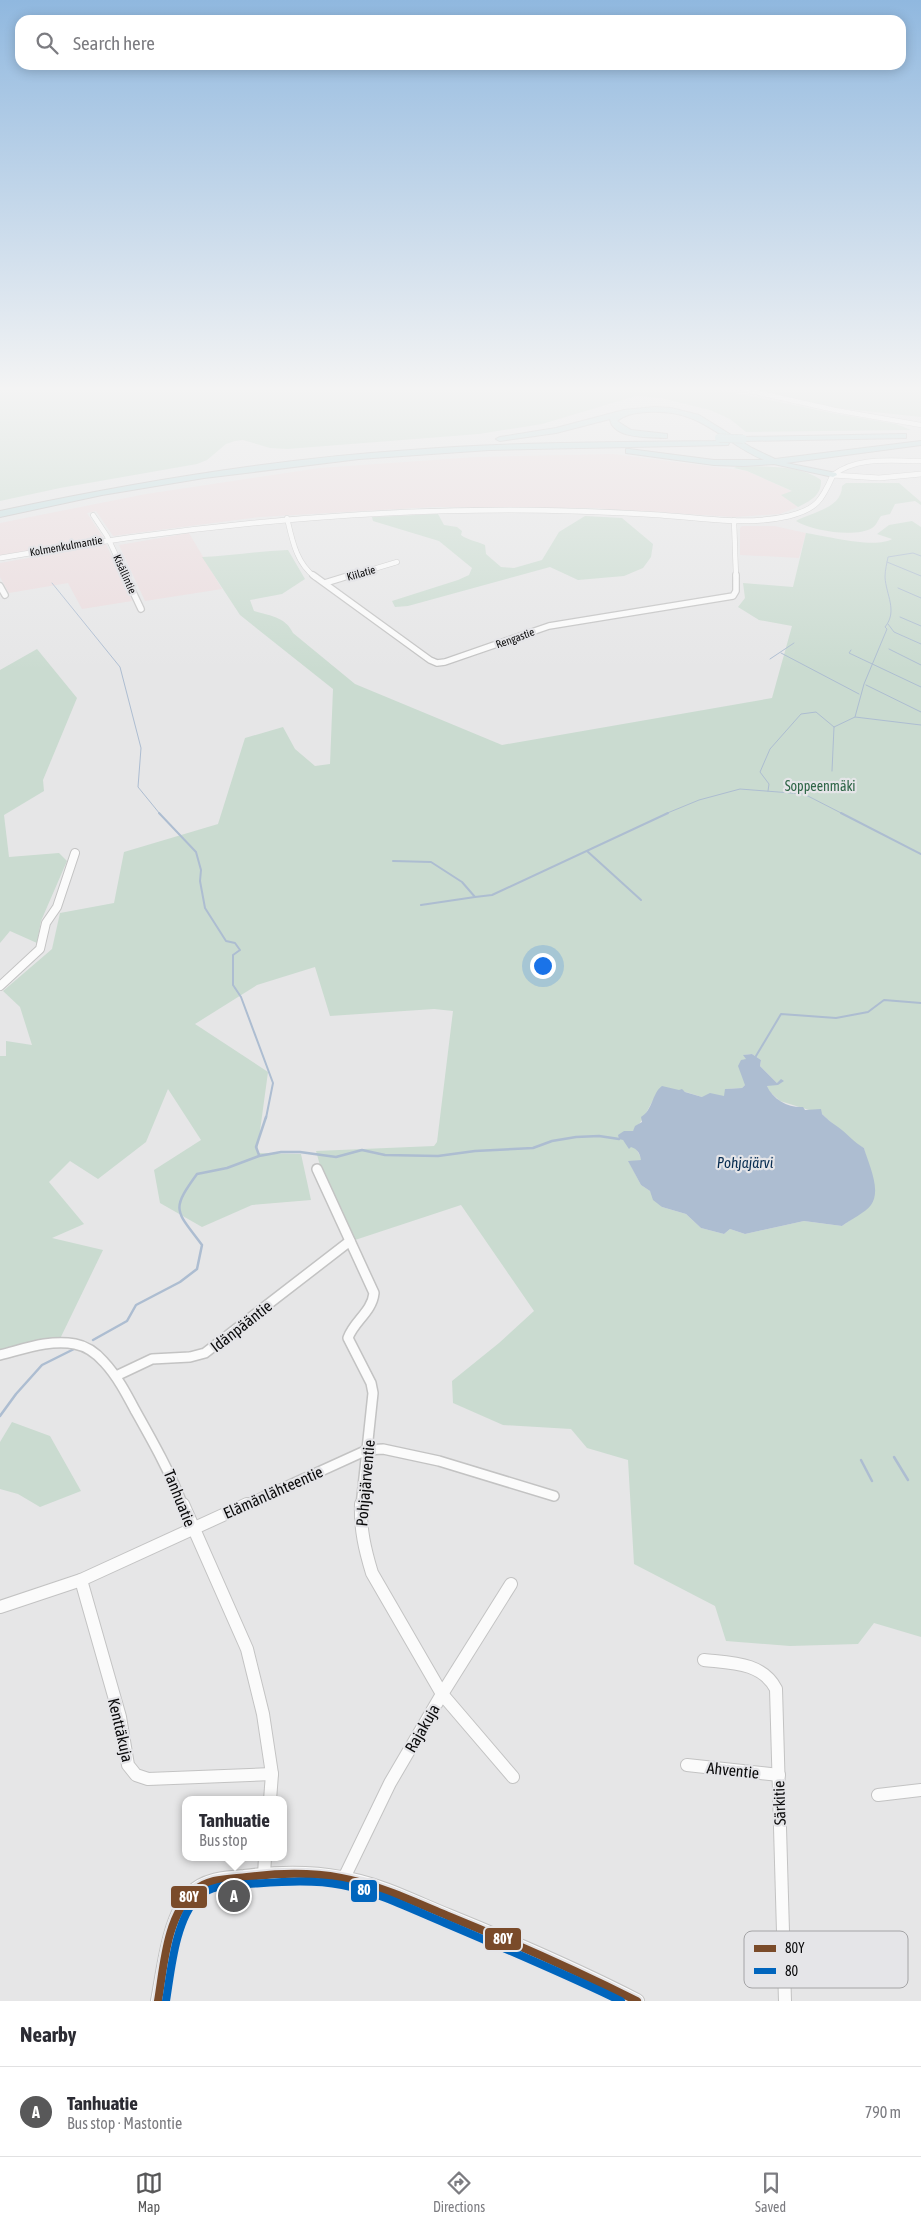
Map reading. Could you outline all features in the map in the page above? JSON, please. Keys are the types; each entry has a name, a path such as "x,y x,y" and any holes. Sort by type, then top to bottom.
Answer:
{"highway":[{"path":"0,510 138,483"},
{"path":"0,514 159,483"}],"street":[{"name":"Kolmenkulmantie","path":"0,558 108,539 182,529 287,518 408,511 512,509 632,512 734,520 770,519 803,511 814,505 824,497 830,483"},
{"name":"Kisällintie","path":"93,515 108,539 141,609"},
{"name":"Rengastie","path":"287,518 297,556 310,573 430,660 437,663 445,662 549,626 734,596 736,592 734,520"},
{"name":"Kiilatie","path":"325,583 397,562"},
{"path":"0,586 5,595"},
{"path":"0,986 40,949 46,923 56,907 75,853"},
{"name":"Pohjajärventie","path":"317,1169 374,1293 374,1302 350,1331 348,1338 371,1383 372,1404 360,1526 364,1552 372,1572 442,1694 513,1777"},
{"name":"Idänpääntie","path":"116,1376 145,1360 167,1357 193,1357 205,1353 350,1241"},
{"name":"Tanhuatie","path":"0,1355 49,1344 70,1342 92,1349 107,1363 116,1376 167,1466 247,1649 264,1714 272,1774 270,1796"},
{"name":"Elämänlähteentie","path":"0,1607 80,1580 367,1450 383,1449 438,1461 554,1496"},
{"name":"Kenttäkuja","path":"80,1580 120,1717 128,1765 131,1771 141,1778 148,1779 272,1774"},
{"name":"Rajakuja","path":"344,1878 390,1783 442,1694 511,1584"},
{"name":"Särkitie","path":"704,1660 762,1669 771,1677 776,1688 783,1931"},
{"name":"Ahventie","path":"687,1765 778,1775"},
{"path":"878,1795 921,1790"},
{"path":"264,1875 265,1861"},
{"path":"158,2001 179,1913 192,1893 208,1884 264,1875 312,1874 344,1878 407,1899 547,1956 637,2001"},
{"name":"Särkitie","path":"785,1988 785,2001"}],"shaded area":[{"path":"217,483 774,483 793,492 782,495 798,507 780,514 734,517 591,508 433,507 260,517 113,536 96,511 87,513 103,537 0,556 0,523 146,494"},
{"path":"742,526 774,526 806,533 799,558 740,555 740,528"},
{"path":"189,533 222,589 145,601 119,545"},
{"path":"106,544 132,601 82,609 68,583 9,593 0,577 0,563"}],"green space":[{"path":"0,483 86,483 60,488 0,501"},
{"path":"775,483 821,483 817,494 798,507 781,495 792,491"},
{"path":"845,483 899,483 921,502 921,505 915,501 895,504 890,514 881,516 873,527 855,533 813,528 796,521 831,505 841,494 842,486"},
{"path":"438,514 444,525 457,527 462,531 461,535 463,537 485,545 486,554 501,567 514,568 542,560 559,532 585,516 622,518 653,544 651,557 643,568 624,576 578,580 550,567 408,606 395,607 392,601 458,580 469,575 472,568 439,541 373,521 372,517"},
{"name":"Soppeenmäki","path":"912,521 921,527 921,1637 874,1623 858,1644 790,1646 726,1641 715,1606 634,1564 628,1460 587,1448 571,1429 503,1425 453,1403 452,1381 499,1343 534,1311 461,1205 355,1240 321,1169 316,1151 434,1146 437,1142 453,1011 434,1009 330,1016 315,967 257,985 195,1024 268,1072 257,1153 301,1154 311,1200 252,1205 202,1227 160,1203 154,1170 201,1140 168,1089 146,1142 98,1179 70,1161 49,1182 84,1224 52,1238 103,1250 58,1343 0,1355 0,1056 6,1056 6,1041 32,1045 20,1007 3,991 52,949 60,913 114,903 124,852 218,824 245,738 283,727 295,749 315,766 330,764 333,689 240,615 202,557 288,550 305,579 282,594 250,600 254,611 286,623 293,633 355,684 502,745 772,698 792,626 759,620 738,607 745,598 743,583 793,587 806,533 850,541 875,543 892,539 877,534 889,525","holes":["752,1054 761,1060 760,1066 777,1083 767,1086 770,1092 780,1101 822,1114 851,1141 864,1148 867,1161 852,1219 842,1226 804,1221 745,1234 730,1229 724,1234 701,1228 686,1214 662,1207 650,1191 641,1185 629,1162 642,1160 636,1148 623,1140 624,1131 633,1131 637,1127 658,1092 679,1090 702,1097 725,1096 725,1089 742,1088 745,1085 747,1059 744,1055"]},
{"path":"37,649 77,698 43,780 44,791 4,815 9,857 59,853 67,861 41,921 37,943 10,931 0,943 0,670"},
{"path":"12,1422 50,1436 81,1491 40,1507 18,1494 0,1489 0,1442"}],"water":[{"name":"Pohjajärvi","path":"752,1054 761,1060 760,1066 777,1083 781,1079 784,1081 778,1085 767,1086 777,1099 792,1106 803,1107 805,1110 821,1109 822,1114 826,1118 864,1148 875,1184 874,1199 865,1211 842,1226 804,1221 745,1234 730,1229 724,1234 701,1228 686,1214 662,1207 653,1200 650,1191 641,1185 628,1161 641,1160 638,1152 631,1147 629,1149 623,1140 619,1139 618,1135 624,1131 633,1131 635,1126 642,1122 641,1117 648,1110 656,1093 662,1086 682,1089 685,1092 702,1097 710,1093 724,1096 725,1089 742,1088 745,1085 738,1066 741,1060 746,1059 743,1055"}],"waterway":[{"path":"887,562 888,557 913,553 921,556"},
{"path":"872,664 891,615 885,577 887,562"},
{"path":"887,562 921,576"},
{"path":"52,583 120,667 141,748 138,787 160,814"},
{"path":"898,588 921,598"},
{"path":"900,617 921,626"},
{"path":"888,624 894,632 921,644"},
{"path":"770,659 794,643"},
{"path":"889,649 921,665"},
{"path":"851,650 849,653 872,664"},
{"path":"781,653 859,694"},
{"path":"855,717 864,684 872,664"},
{"path":"872,664 921,687"},
{"path":"866,685 921,712"},
{"path":"768,791 769,784 760,772 770,749 801,714 816,712 834,727"},
{"path":"834,727 855,717"},
{"path":"855,717 921,725"},
{"path":"832,771 834,727"},
{"path":"665,814 699,800 740,789 804,794 843,814"},
{"path":"159,813 196,852 201,870 200,881 205,908 226,941 235,943 240,950 233,955 233,985 241,997 273,1083 266,1118"},
{"path":"475,897 492,895 668,813"},
{"path":"841,813 921,854"},
{"path":"587,851 641,900"},
{"path":"393,861 431,862 462,882 475,897"},
{"path":"421,905 475,897"},
{"path":"756,1056 781,1014 836,1018 868,1012 884,1000 921,1003"},
{"path":"259,1155 256,1147 266,1117"},
{"path":"93,1340 127,1321 136,1305 180,1282 197,1269 202,1245 186,1224 180,1210 183,1196 197,1174 227,1168 259,1156 281,1152 300,1152 336,1157 362,1150 385,1155 438,1156 475,1151 533,1148 552,1141 576,1137 599,1136 619,1139"},
{"path":"0,1416 16,1394 42,1365 76,1348"},
{"path":"894,1457 908,1480"},
{"path":"861,1460 872,1481"}],"transit line":[{"name":"80Y","path":"158,2001 172,1930 184,1904 196,1889 222,1879 292,1874 341,1878 382,1889 543,1956 637,2001"},
{"name":"80","path":"166,2001 180,1931 185,1917 198,1897 215,1888 295,1881 342,1885 381,1896 533,1960 621,2001"}],"place":[{"name":"Tanhuatie","path":"234,1896"}]}
